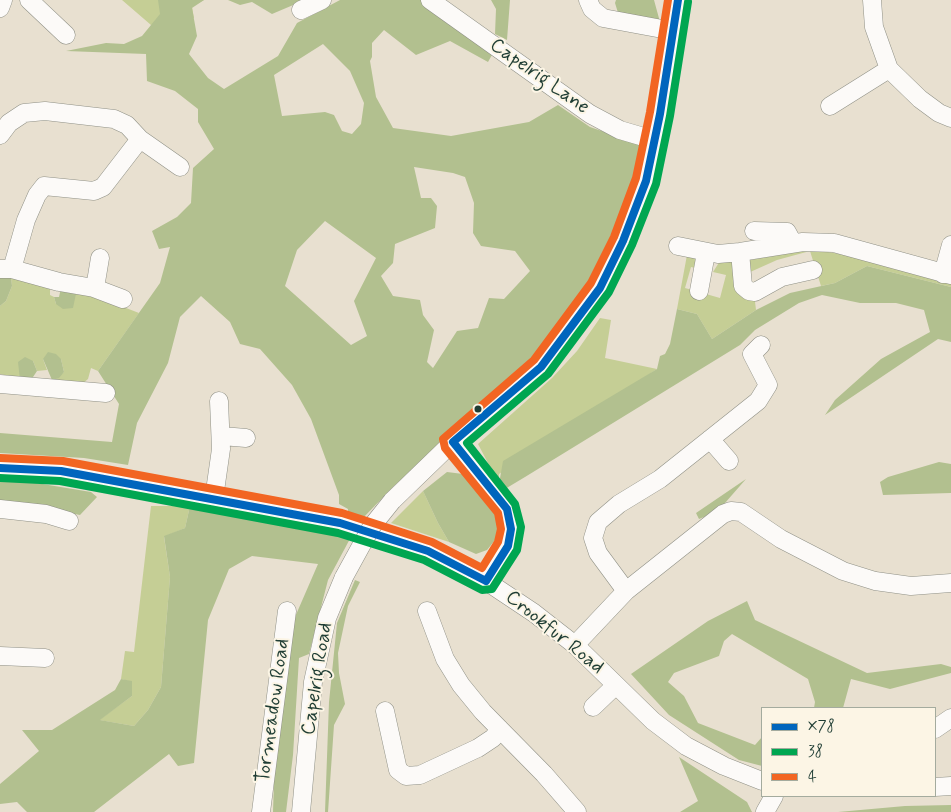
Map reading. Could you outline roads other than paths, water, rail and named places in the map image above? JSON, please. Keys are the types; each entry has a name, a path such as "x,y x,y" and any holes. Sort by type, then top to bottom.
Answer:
{"street":[{"path":"0,8 3,0"},
{"path":"29,0 66,34"},
{"name":"Capelrig Lane","path":"430,0 590,114 620,130 654,140"},
{"path":"588,0 592,10 603,18 673,31"},
{"name":"Capelrig Road","path":"301,812 314,682 327,618 344,576 372,526 392,501 453,442 541,367 600,288 623,242 646,181 678,0"},
{"path":"872,0 874,27 890,69 920,99 939,113 951,118"},
{"path":"830,106 890,69"},
{"path":"0,135 9,123 24,113 45,110 114,119 127,125 140,139 180,167"},
{"path":"123,299 95,288 59,282 6,269 37,195 44,186 94,191 103,187 140,139"},
{"path":"754,231 787,232 793,243"},
{"path":"678,246 706,253 740,252 793,243 834,243 947,274 951,245"},
{"path":"740,252 741,278 743,286 749,291 755,292 782,277 813,270"},
{"path":"700,291 706,253"},
{"path":"95,288 100,258"},
{"path":"626,591 598,553 593,538 598,522 619,504 660,479 758,401 768,385 752,354 761,345"},
{"path":"0,384 106,393"},
{"path":"214,498 222,436 219,401"},
{"path":"222,436 246,438"},
{"path":"710,439 729,461"},
{"path":"453,442 507,508 511,528 508,546 486,581"},
{"name":"Crookfur Road","path":"0,468 61,471 313,517 388,537 428,552 486,581 534,613 575,645 653,720 686,746 724,766 761,781"},
{"path":"0,509 46,514 69,521"},
{"path":"575,645 626,591 723,514 731,511 741,512 781,539 843,571 875,581 911,586 951,583"},
{"name":"Tormeadow Road","path":"262,812 287,611"},
{"path":"427,611 445,659 461,685 570,809"},
{"path":"0,656 45,658"},
{"path":"593,707 616,685"},
{"path":"386,711 398,770 406,776 420,775 478,748 493,738 500,729"},
{"path":"936,728 951,718"},
{"path":"936,787 951,786"},
{"path":"765,812 774,797"}]}
